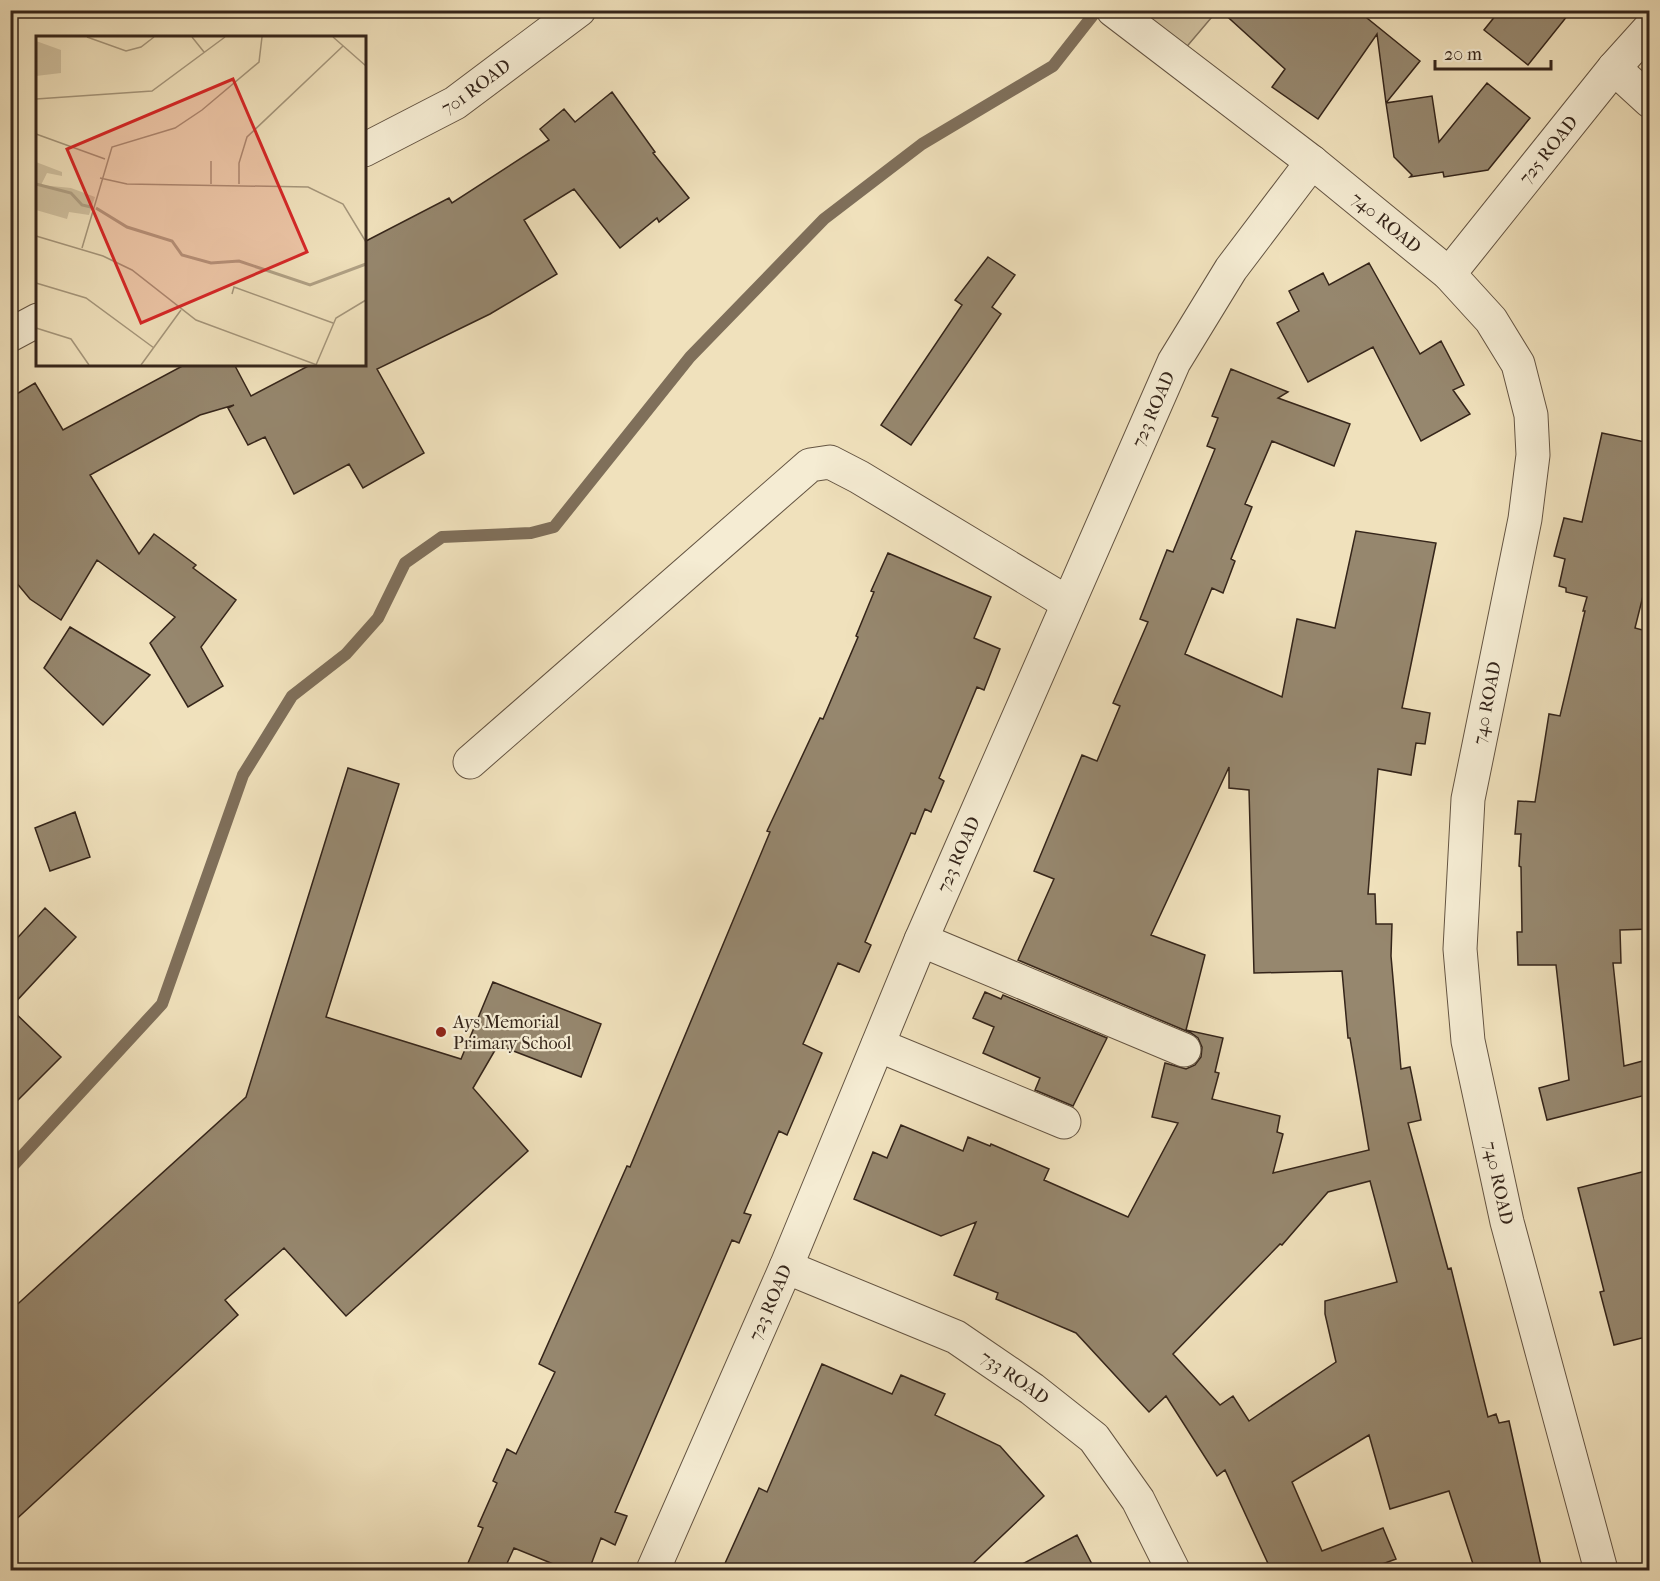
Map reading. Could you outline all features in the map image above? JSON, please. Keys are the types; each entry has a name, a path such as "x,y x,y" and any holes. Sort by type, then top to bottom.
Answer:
{"street":[{"name":"701 ROAD","path":"366,149 456,103 579,10"},
{"name":"740 ROAD","path":"1122,18 1312,162 1449,274 1491,320 1518,364 1531,415 1533,455 1525,519 1468,799 1460,949 1468,1041 1507,1222 1601,1570"},
{"name":"725 ROAD","path":"1449,274 1614,68 1650,28"},
{"path":"1614,68 1650,101"},
{"name":"723 ROAD","path":"653,1570 786,1267 921,940 1174,362 1231,268 1312,162"},
{"path":"10,335 36,321"},
{"path":"470,762 810,465 830,462 859,477 1068,603"},
{"path":"921,940 1184,1050"},
{"path":"878,1045 1064,1122"},
{"name":"733 ROAD","path":"786,1267 956,1337 1041,1396 1094,1438 1138,1500 1173,1570"}],"shaded area":[{"path":"1117,11 1217,11 1178,57"}],"building":[{"path":"1220,10 1357,10 1420,61 1386,103 1377,34 1318,119 1272,87 1285,69"},
{"path":"1500,10 1572,10 1528,65 1484,30"},
{"path":"1487,83 1530,118 1488,170 1444,177 1443,172 1410,177 1412,175 1394,157 1386,103 1432,96 1439,142"},
{"path":"612,92 655,152 653,153 689,198 659,222 657,218 620,248 574,189 524,220 557,274 490,314 377,369 424,453 363,488 349,464 294,494 265,437 248,445 228,408 234,405 200,415 90,475 139,554 154,534 196,565 193,568 236,600 201,647 223,686 188,707 150,643 175,617 97,560 61,620 30,599 10,575 10,398 35,383 63,430 182,366 235,366 251,396 308,366 366,366 366,241 449,198 452,203 549,140 540,129 564,109 575,122"},
{"path":"988,257 1015,275 992,307 1001,314 911,445 881,425 962,305 955,300"},
{"path":"1369,263 1420,354 1441,341 1464,385 1453,390 1470,414 1421,441 1373,347 1308,382 1277,323 1299,311 1289,291 1323,273 1329,285"},
{"path":"1231,369 1288,392 1278,398 1350,424 1334,466 1272,441 1245,504 1252,507 1231,559 1235,561 1223,593 1212,588 1185,654 1282,697 1297,619 1335,628 1356,531 1436,543 1402,708 1430,713 1425,744 1416,743 1411,775 1378,769 1368,894 1375,894 1376,924 1392,924 1391,956 1401,1069 1410,1067 1421,1120 1408,1123 1448,1269 1451,1268 1488,1417 1496,1414 1499,1423 1509,1421 1542,1570 1475,1570 1449,1491 1390,1509 1369,1435 1292,1482 1322,1551 1383,1528 1396,1559 1366,1570 1271,1570 1225,1470 1217,1476 1166,1396 1149,1412 1076,1333 996,1299 998,1293 954,1275 976,1222 941,1236 854,1199 873,1152 887,1158 901,1125 963,1151 968,1137 990,1146 991,1144 1049,1169 1044,1180 1128,1217 1178,1123 1152,1117 1165,1063 1186,1069 1195,1065 1201,1057 1202,1047 1198,1038 1191,1033 1018,960 1054,879 1034,871 1082,755 1097,761 1120,706 1113,703 1148,622 1140,619 1167,550 1173,552 1215,449 1207,446 1218,418 1212,416","holes":["1229,767 1229,788 1249,790 1254,973 1342,971 1348,1038 1350,1038 1369,1150 1273,1173 1283,1134 1277,1132 1280,1116 1212,1099 1219,1073 1215,1072 1223,1038 1186,1030 1205,955 1151,935","1370,1181 1397,1282 1325,1301 1325,1314 1336,1362 1249,1421 1233,1396 1220,1405 1173,1354 1280,1244 1282,1245 1328,1192"]},
{"path":"1602,433 1650,443 1650,568 1635,628 1650,632 1650,929 1620,930 1621,963 1613,963 1624,1066 1650,1059 1650,1094 1547,1120 1539,1088 1569,1080 1556,965 1518,965 1517,932 1522,932 1521,867 1519,866 1521,834 1515,834 1518,801 1535,802 1549,714 1560,716 1585,611 1583,611 1587,597 1566,592 1566,588 1559,586 1565,559 1554,556 1564,518 1582,522"},
{"path":"888,553 991,597 974,638 1000,649 984,690 977,687 939,778 944,781 931,812 925,809 915,834 911,833 865,942 871,945 859,972 838,963 803,1044 822,1053 787,1135 779,1131 744,1213 751,1215 739,1243 732,1240 615,1512 627,1516 615,1545 601,1538 589,1570 568,1570 514,1548 504,1570 465,1570 483,1528 478,1526 497,1483 493,1481 507,1449 516,1454 555,1372 539,1364 627,1166 630,1167 770,832 767,831 820,718 823,719 858,637 856,636 874,592 871,591"},
{"path":"70,627 150,675 103,725 44,668"},
{"path":"348,768 399,784 326,1017 461,1059 493,982 601,1024 581,1077 498,1045 473,1088 528,1151 346,1316 284,1248 225,1300 238,1315 10,1525 10,1311 246,1097"},
{"path":"75,812 90,857 50,871 35,828"},
{"path":"45,908 76,937 10,1008 10,946"},
{"path":"985,992 1001,999 1003,995 1107,1038 1073,1106 1035,1090 1040,1078 983,1053 994,1027 973,1018"},
{"path":"10,1008 61,1057 10,1108"},
{"path":"1650,1170 1650,1336 1614,1345 1600,1292 1604,1291 1578,1188"},
{"path":"822,1364 892,1394 901,1375 945,1394 935,1415 1000,1446 1044,1496 966,1570 722,1570 759,1488 767,1492"},
{"path":"1077,1535 1095,1570 1011,1570"}],"waterway":[{"path":"10,1169 162,1004 243,775 292,696 346,654 378,618 405,563 442,537 531,533 554,527 690,357 824,219 922,144 1053,66 1097,10"}],"place":[{"name":"Ays Memorial Primary School","path":"441,1032"}]}
